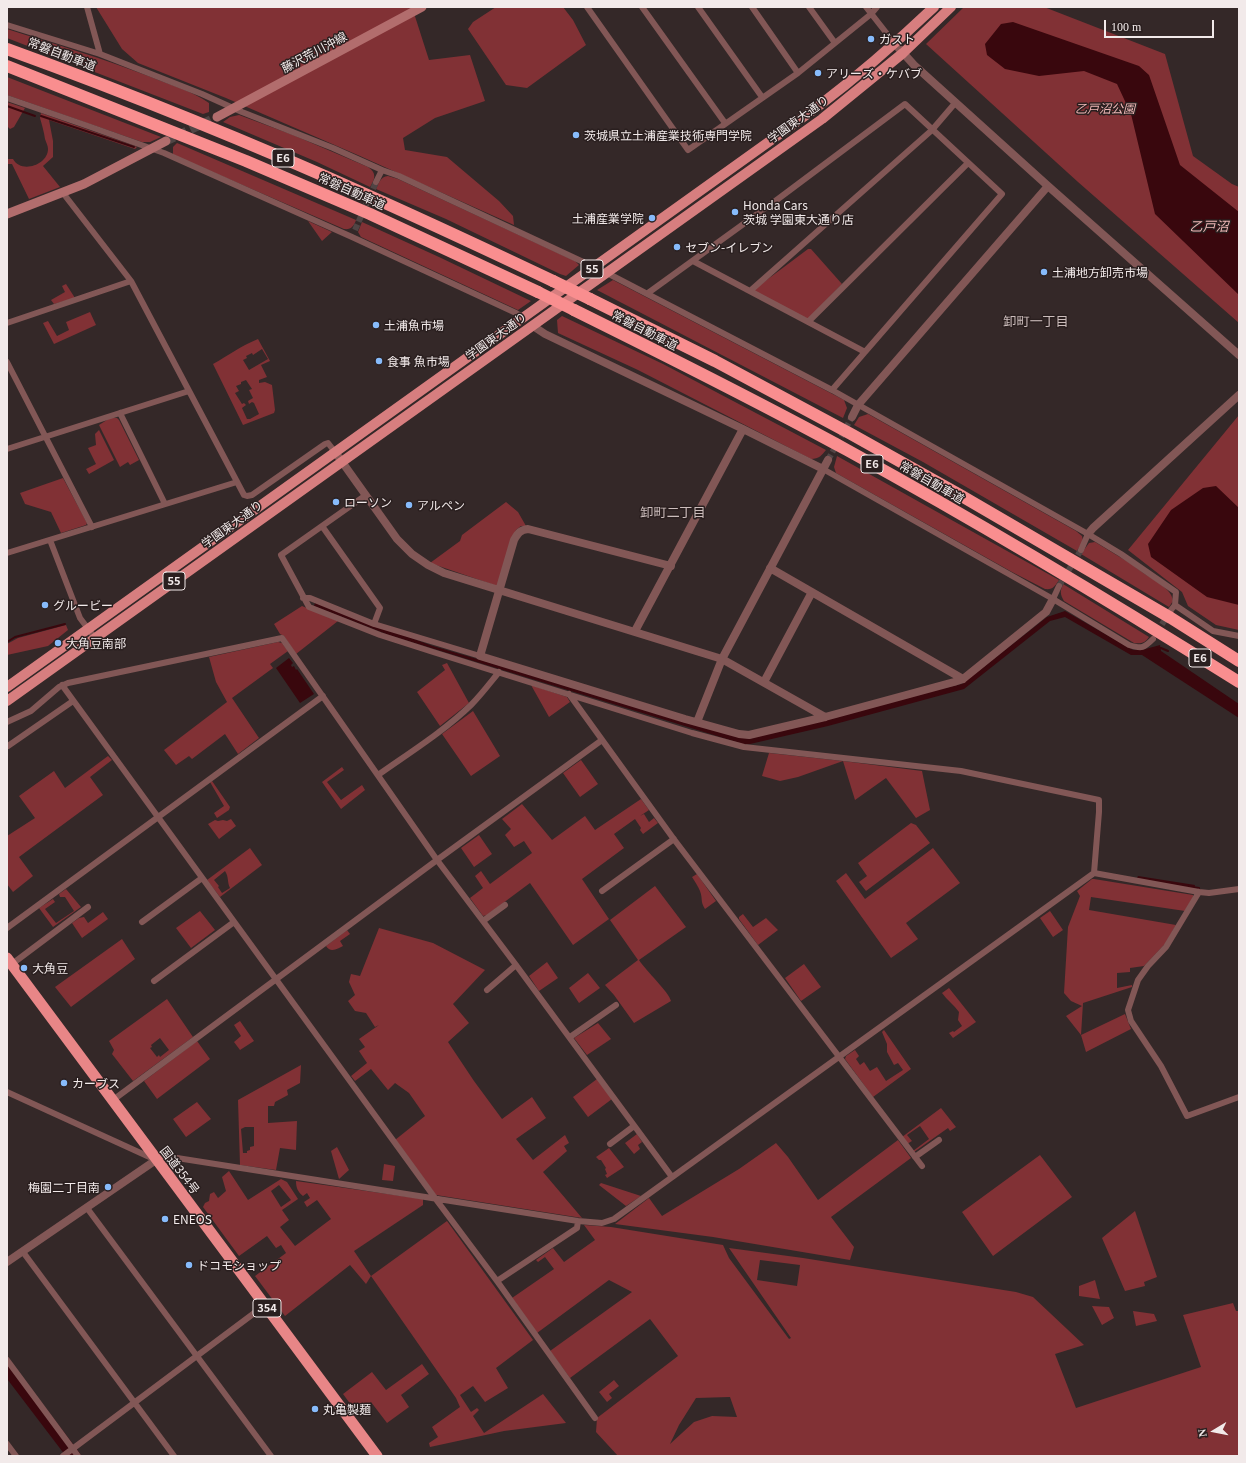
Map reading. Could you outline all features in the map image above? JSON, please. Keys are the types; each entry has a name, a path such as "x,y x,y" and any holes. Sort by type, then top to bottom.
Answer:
{"highway":[{"name":"常磐自動車道","path":"7,48 251,145 375,198 590,299 715,362 852,434 1172,611 1239,661"},
{"name":"常磐自動車道","path":"7,66 246,160 370,214 538,292 706,376 846,449 1047,564 1157,636 1239,682"},
{"name":"国道354号","path":"10,961 376,1456"}],"main road":[{"name":"藤沢荒川沖線","path":"217,117 422,7"},
{"name":"学園東大通り","path":"7,687 816,108 895,44 934,7"},
{"name":"学園東大通り","path":"7,701 822,119 903,53 951,7"},
{"path":"7,214 63,193 106,173 166,141"}],"street":[{"path":"87,7 100,54"},
{"path":"588,7 688,150 798,73 835,44 877,7"},
{"path":"642,7 725,123"},
{"path":"698,7 762,97"},
{"path":"752,7 798,73"},
{"path":"809,7 835,44"},
{"path":"866,7 870,14 903,53 1048,186 1239,355"},
{"path":"7,25 100,54 333,148 398,176 594,267"},
{"path":"7,98 152,149 352,237 524,318"},
{"path":"750,291 932,130 956,102"},
{"path":"648,294 905,104 1002,194 832,390"},
{"path":"808,322 968,163"},
{"path":"376,182 382,170"},
{"path":"852,417 858,405 1048,186"},
{"path":"63,193 131,282 244,495 247,496 252,494 328,443 397,539 412,554 428,565 444,573 722,659 825,717"},
{"path":"352,237 355,230"},
{"path":"693,261 865,352"},
{"path":"607,273 832,390 1088,534 1122,554 1176,592 1172,611 1213,631 1239,636"},
{"path":"7,323 131,282"},
{"path":"533,326 545,334 743,429 823,470 1053,599 1129,646 1140,648 1147,645 1157,636"},
{"path":"7,362 92,526"},
{"path":"422,390 430,400"},
{"path":"7,449 189,391"},
{"path":"1081,550 1088,534 1093,528 1239,396"},
{"path":"120,413 165,504"},
{"path":"635,631 743,429"},
{"path":"697,722 722,659 828,460"},
{"path":"7,553 237,482"},
{"path":"366,495 281,556 309,607 380,635 744,747 961,771 1099,800 1094,873"},
{"path":"322,526 380,608 374,624"},
{"path":"480,656 514,540 518,532 528,529 671,566"},
{"path":"50,540 80,618 95,638"},
{"path":"770,568 963,679"},
{"path":"303,598 310,598 374,624 697,722 749,736 825,717 963,679 1046,612 1059,586"},
{"path":"764,682 812,592"},
{"path":"7,722 31,711 62,685 282,638 437,860 672,1176"},
{"path":"378,775 472,704 499,672"},
{"path":"62,685 434,1198 498,1282 595,1418"},
{"path":"569,694 674,839 922,1166"},
{"path":"7,928 323,696"},
{"path":"8,746 73,701"},
{"path":"113,1100 602,740"},
{"path":"602,892 674,839"},
{"path":"7,1262 156,1160 164,1158 178,1158 578,1221 602,1223 611,1221 1094,873 1208,893 1239,889"},
{"path":"142,922 202,878"},
{"path":"1199,892 1166,947 1148,966 1138,980 1128,1010 1132,1021 1161,1066 1187,1116 1239,1098"},
{"path":"483,921 506,905"},
{"path":"10,961 88,907"},
{"path":"154,980 234,922"},
{"path":"487,990 516,965"},
{"path":"570,1037 616,1005"},
{"path":"7,1092 156,1160"},
{"path":"610,1144 634,1126"},
{"path":"915,1157 939,1140"},
{"path":"87,1208 271,1456"},
{"path":"498,1282 577,1228 578,1221"},
{"path":"23,1252 174,1456"},
{"path":"63,1456 265,1305"},
{"path":"7,1360 78,1456"},
{"path":"7,1444 16,1456"}],"green space":[{"path":"96,7 412,7 429,60 470,55 485,101 435,118 403,138 405,150 447,157 499,201 513,216 514,225 226,98 138,63 122,49"},
{"path":"496,7 563,7 573,20 586,45 527,88 506,85 468,29 473,22"},
{"name":"乙戸沼公園","path":"964,7 1044,7 1165,54 1193,156 1232,184 1239,187 1239,323 1078,182 926,44"},
{"path":"7,29 133,70 181,88 209,103 209,112 203,114 7,38"},
{"path":"7,77 161,137 150,142 142,142 7,95"},
{"path":"7,102 25,108 14,127 10,129 7,126"},
{"path":"41,113 137,147 135,149 49,120 53,141 53,157 43,166 60,187 29,199 12,164 7,164 7,159 13,159 17,164 28,167 39,163 47,155 48,149 40,118"},
{"path":"239,115 293,135 368,167 374,174 372,184 370,187 317,162 223,122 230,117"},
{"path":"177,143 356,220 353,226 344,229 178,157 173,154 173,147"},
{"path":"388,176 398,179 575,261 579,265 566,276 560,274 446,219 376,189 381,179"},
{"path":"308,221 332,232 322,241"},
{"path":"362,222 531,301 518,310 361,237 358,232"},
{"path":"808,249 811,249 842,284 808,319 752,291"},
{"path":"613,280 844,400 847,408 843,418 597,290"},
{"path":"66,284 75,298 54,304 51,300 65,292 62,286"},
{"path":"90,312 96,325 54,344 43,323 48,321 57,336 69,330 66,322"},
{"path":"562,316 663,364 826,450 822,455 811,459 638,370 558,333 557,320"},
{"path":"258,339 270,361 261,365 267,377 259,380 259,383 265,382 272,385 275,410 274,413 243,425 213,364","holes":["262,349 268,359 249,370 243,360 247,358 246,356 252,353 253,355","246,380 252,389 249,390 253,398 248,401 249,404 252,402 254,403 259,414 250,419 247,419 242,408 246,405 244,403 242,404 235,393 239,391 236,386"]},
{"path":"868,414 1076,531 1082,536 1083,541 1077,551 923,462 854,425 859,417"},
{"path":"1239,415 1239,630 1216,625 1188,606 1182,592 1128,550"},
{"path":"110,418 117,418 119,420 139,460 130,465 128,462 120,467 99,425"},
{"path":"99,430 114,460 89,474 86,469 96,464 88,448 96,445 95,434"},
{"path":"837,456 1059,580 1052,588 1045,589 1012,572 836,473 834,467"},
{"path":"63,478 87,523 86,525 61,533 51,512 25,504 20,493"},
{"path":"506,502 518,512 526,526 521,526 516,530 497,586 430,563 460,541 462,535"},
{"path":"1095,542 1133,565 1163,586 1168,591 1173,601 1169,607 1081,554 1089,543"},
{"path":"1063,584 1149,637 1143,643 1134,643 1064,601 1061,592"},
{"path":"302,606 338,621 296,654 274,624"},
{"path":"66,625 68,630 48,646 7,655 7,644 18,638"},
{"path":"278,642 282,643 288,651 270,664 273,668 232,698 259,738 238,754 225,734 192,759 189,756 176,765 164,750 227,702 216,682 209,657"},
{"path":"447,663 469,703 440,726 417,692 445,670 442,665"},
{"path":"531,685 567,697 570,702 549,717"},
{"path":"473,711 500,756 471,776 442,734"},
{"path":"769,753 843,761 798,777 780,781 762,776"},
{"path":"108,756 112,760 90,777 103,795 19,857 33,876 13,892 7,884 7,836 35,818 19,796 54,771 65,788"},
{"path":"581,760 598,784 580,797 563,773"},
{"path":"843,761 922,771 930,810 916,818 886,778 855,800"},
{"path":"342,767 344,770 327,782 341,800 362,785 365,790 341,809 322,782"},
{"path":"212,781 230,807 229,810 217,818 214,813 224,806 210,782"},
{"path":"641,799 649,810 640,816 644,814 649,822 654,818 658,823 643,834 635,819 614,834 624,848 582,879 609,919 573,945 530,883 487,915 483,916 470,898 483,888 475,876 481,871 490,884 532,853 524,841 514,847 505,835 511,829 502,819 522,804 552,840 585,816 595,830"},
{"path":"231,819 236,826 219,839 208,824 215,820 227,821"},
{"path":"911,823 916,825 930,843 866,891 859,882 867,876 858,863"},
{"path":"479,835 492,854 474,867 461,848"},
{"path":"250,848 262,865 220,897 207,880","holes":["225,871 230,888 222,893 214,880"]},
{"path":"933,848 960,883 906,923 918,939 891,958 836,881 846,873 865,899"},
{"path":"697,874 716,901 705,909 700,891 692,877"},
{"path":"1094,879 1193,895 1185,911 1091,897 1089,910 1176,925 1165,944 1144,966 1130,968 1130,972 1117,973 1117,988 1132,985 1132,987 1083,1003 1081,1035 1066,1016 1082,1006 1071,1001 1064,993 1068,927 1080,896 1077,891"},
{"path":"655,886 686,927 639,960 666,992 671,1001 634,1023 605,985 638,960 610,920"},
{"path":"66,889 81,907 53,927 39,908 53,899 55,902 45,909 56,923 74,911 65,897 60,897 59,894"},
{"path":"200,911 215,930 191,948 176,928"},
{"path":"1050,911 1063,930 1053,937 1040,918"},
{"path":"103,912 108,919 82,938 72,923 79,918 84,917 88,923"},
{"path":"743,914 753,927 766,918 778,930 758,945 739,919 739,917"},
{"path":"379,928 433,943 485,970 453,1004 469,1023 448,1042 502,1119 532,1097 546,1118 516,1139 533,1160 565,1135 569,1143 564,1146 567,1151 543,1172 582,1218 436,1195 395,1140 425,1116 409,1093 395,1083 388,1090 371,1069 355,1081 351,1076 367,1063 359,1051 365,1047 359,1039 379,1025 375,1027 366,1013 355,1011 348,1001 355,995 349,982 351,974 360,976"},
{"path":"347,930 350,934 340,941 343,946 332,950 326,946"},
{"path":"122,939 135,959 71,1007 55,987"},
{"path":"547,962 558,978 539,991 529,976"},
{"path":"804,964 821,987 801,1001 785,978"},
{"path":"588,973 600,988 579,1003 569,988"},
{"path":"949,988 976,1022 953,1038 949,1033 954,1032 962,1026 958,1020 959,1012 942,993"},
{"path":"167,999 193,1037 133,1081 112,1054 114,1050 109,1041","holes":["160,1038 169,1050 160,1057 159,1055 157,1057 150,1048 152,1047 151,1045"]},
{"path":"1125,1014 1131,1029 1086,1052 1081,1035"},
{"path":"240,1021 254,1041 240,1050 234,1042 241,1036 234,1025"},
{"path":"598,1023 611,1039 587,1055 574,1038"},
{"path":"884,1030 911,1069 873,1097 845,1059 846,1056 855,1050 859,1056 856,1059 860,1065 864,1062 870,1071 877,1067 886,1081 903,1070 898,1063 894,1065 887,1052 887,1044 882,1032"},
{"path":"197,1041 210,1059 157,1099 144,1081"},
{"path":"301,1065 300,1083 287,1090 288,1095 275,1102 274,1106 268,1106 268,1123 297,1121 296,1150 280,1148 276,1170 240,1165 238,1100","holes":["245,1127 254,1127 254,1146 250,1147 250,1150 247,1151 247,1153 243,1153 241,1129"]},
{"path":"597,1079 612,1099 588,1117 573,1097"},
{"path":"197,1102 211,1119 186,1137 173,1119"},
{"path":"941,1108 956,1127 950,1131 948,1128 914,1152 913,1151 929,1139 920,1126 907,1135 912,1141 907,1144 902,1137"},
{"path":"637,1134 642,1142 638,1145 640,1149 634,1154 625,1143"},
{"path":"898,1140 911,1158 831,1217 854,1247 850,1260 713,1237 615,1224 649,1198 662,1216 739,1169 776,1143 788,1157 818,1200"},
{"path":"337,1147 349,1170 339,1179 331,1151"},
{"path":"609,1148 624,1167 607,1178 605,1175 607,1174 606,1168 601,1160 596,1157"},
{"path":"1040,1155 1072,1197 993,1256 962,1212"},
{"path":"384,1164 395,1166 393,1181 382,1180"},
{"path":"229,1171 248,1200 281,1179 287,1182 298,1199 282,1210 289,1220 280,1227 295,1246 331,1219 317,1200 307,1207 304,1202 310,1198 307,1193 303,1196 300,1193 297,1188 296,1181 423,1199 423,1205 354,1251 371,1276 366,1284 350,1265 285,1316 255,1276 286,1253 281,1245 276,1248 267,1236 239,1256 203,1207 205,1203 209,1201 210,1194 214,1192 218,1198 226,1191 222,1177","holes":["279,1185 291,1200 281,1207 271,1191"]},
{"path":"601,1183 641,1196 626,1206 599,1185"},
{"path":"1135,1211 1157,1277 1144,1282 1145,1286 1125,1291 1102,1238"},
{"path":"447,1221 533,1340 496,1368 508,1388 485,1402 473,1386 460,1395 471,1412 477,1408 479,1410 473,1416 484,1433 543,1394 566,1423 504,1431 430,1447 429,1443 438,1437 432,1427 460,1407 456,1398 371,1276"},
{"path":"584,1225 611,1227 723,1245 729,1258 789,1339 791,1338 729,1248 803,1258 1016,1292 1033,1297 1084,1345 1055,1354 1076,1408 1201,1367 1183,1315 1233,1303 1236,1311 1239,1311 1239,1456 618,1456 596,1432 597,1418 678,1356 650,1319 570,1378 550,1351 632,1292 609,1280 537,1333 512,1298 554,1269 545,1257 538,1262 536,1260 553,1248 564,1262 595,1240","holes":["760,1260 800,1265 797,1286 757,1280","730,1397 737,1417 712,1416 694,1422 670,1444 679,1425 696,1398"]},
{"path":"1095,1280 1100,1299 1079,1296 1079,1286"},
{"path":"1092,1306 1109,1307 1114,1318 1102,1325"},
{"path":"1133,1311 1154,1314 1157,1321 1136,1326"},
{"path":"422,1364 429,1374 401,1395 409,1407 387,1423 371,1402 357,1413 343,1394 372,1372 386,1390"},
{"path":"614,1380 619,1386 609,1394 612,1398 607,1402 599,1392"}],"water":[{"name":"乙戸沼","path":"1013,22 1139,66 1149,75 1180,165 1239,212 1239,295 1155,214 1131,114 1117,84 1084,71 1039,76 1005,69 987,55 985,44 1001,24"},
{"path":"1216,486 1239,508 1239,605 1207,597 1151,557 1148,544 1171,510 1203,488"},
{"path":"315,603 433,646 749,739 962,684 1047,617 1065,611 1133,650 1142,650 1160,645 1161,651 1239,704 1239,718 1142,655 1131,655 1065,617 1050,621 964,689 828,726 750,744 743,744 389,635 314,606"},
{"path":"289,658 293,663 291,665 292,667 294,666 296,670 297,669 314,694 300,703 276,668"},
{"path":"1138,876 1195,885 1194,890 1136,880"}],"waterway":[{"path":"7,106 35,116"},
{"path":"41,116 134,147"},
{"path":"7,642 15,637 65,624"},
{"path":"1158,649 1161,648 1168,651"},
{"path":"1192,887 1199,888"},
{"path":"7,1368 74,1456"}],"tunnel":[{"path":"166,141 217,117"},
{"path":"355,230 376,182"},
{"path":"828,460 852,417"},
{"path":"1059,586 1081,550"},
{"path":"1157,632 1168,615"}],"place":[{"name":"ガスト","path":"871,39"},
{"name":"アリーズ・ケバブ","path":"818,73"},
{"name":"茨城県立土浦産業技術専門学院","path":"576,135"},
{"name":"Honda Cars 茨城 学園東大通り店","path":"735,212"},
{"name":"土浦産業学院","path":"652,218"},
{"name":"セブン-イレブン","path":"677,247"},
{"name":"土浦地方卸売市場","path":"1044,272"},
{"name":"土浦魚市場","path":"376,325"},
{"name":"食事 魚市場","path":"379,361"},
{"name":"ローソン","path":"336,502"},
{"name":"アルペン","path":"409,505"},
{"name":"グルービー","path":"45,605"},
{"name":"大角豆南部","path":"58,643"},
{"name":"大角豆","path":"24,968"},
{"name":"カーブス","path":"64,1083"},
{"name":"梅園二丁目南","path":"108,1187"},
{"name":"ENEOS","path":"165,1219"},
{"name":"ドコモショップ","path":"189,1265"},
{"name":"丸亀製麺","path":"315,1409"}],"district":[{"name":"卸町一丁目","path":"1036,321"},
{"name":"卸町二丁目","path":"673,512"}]}
